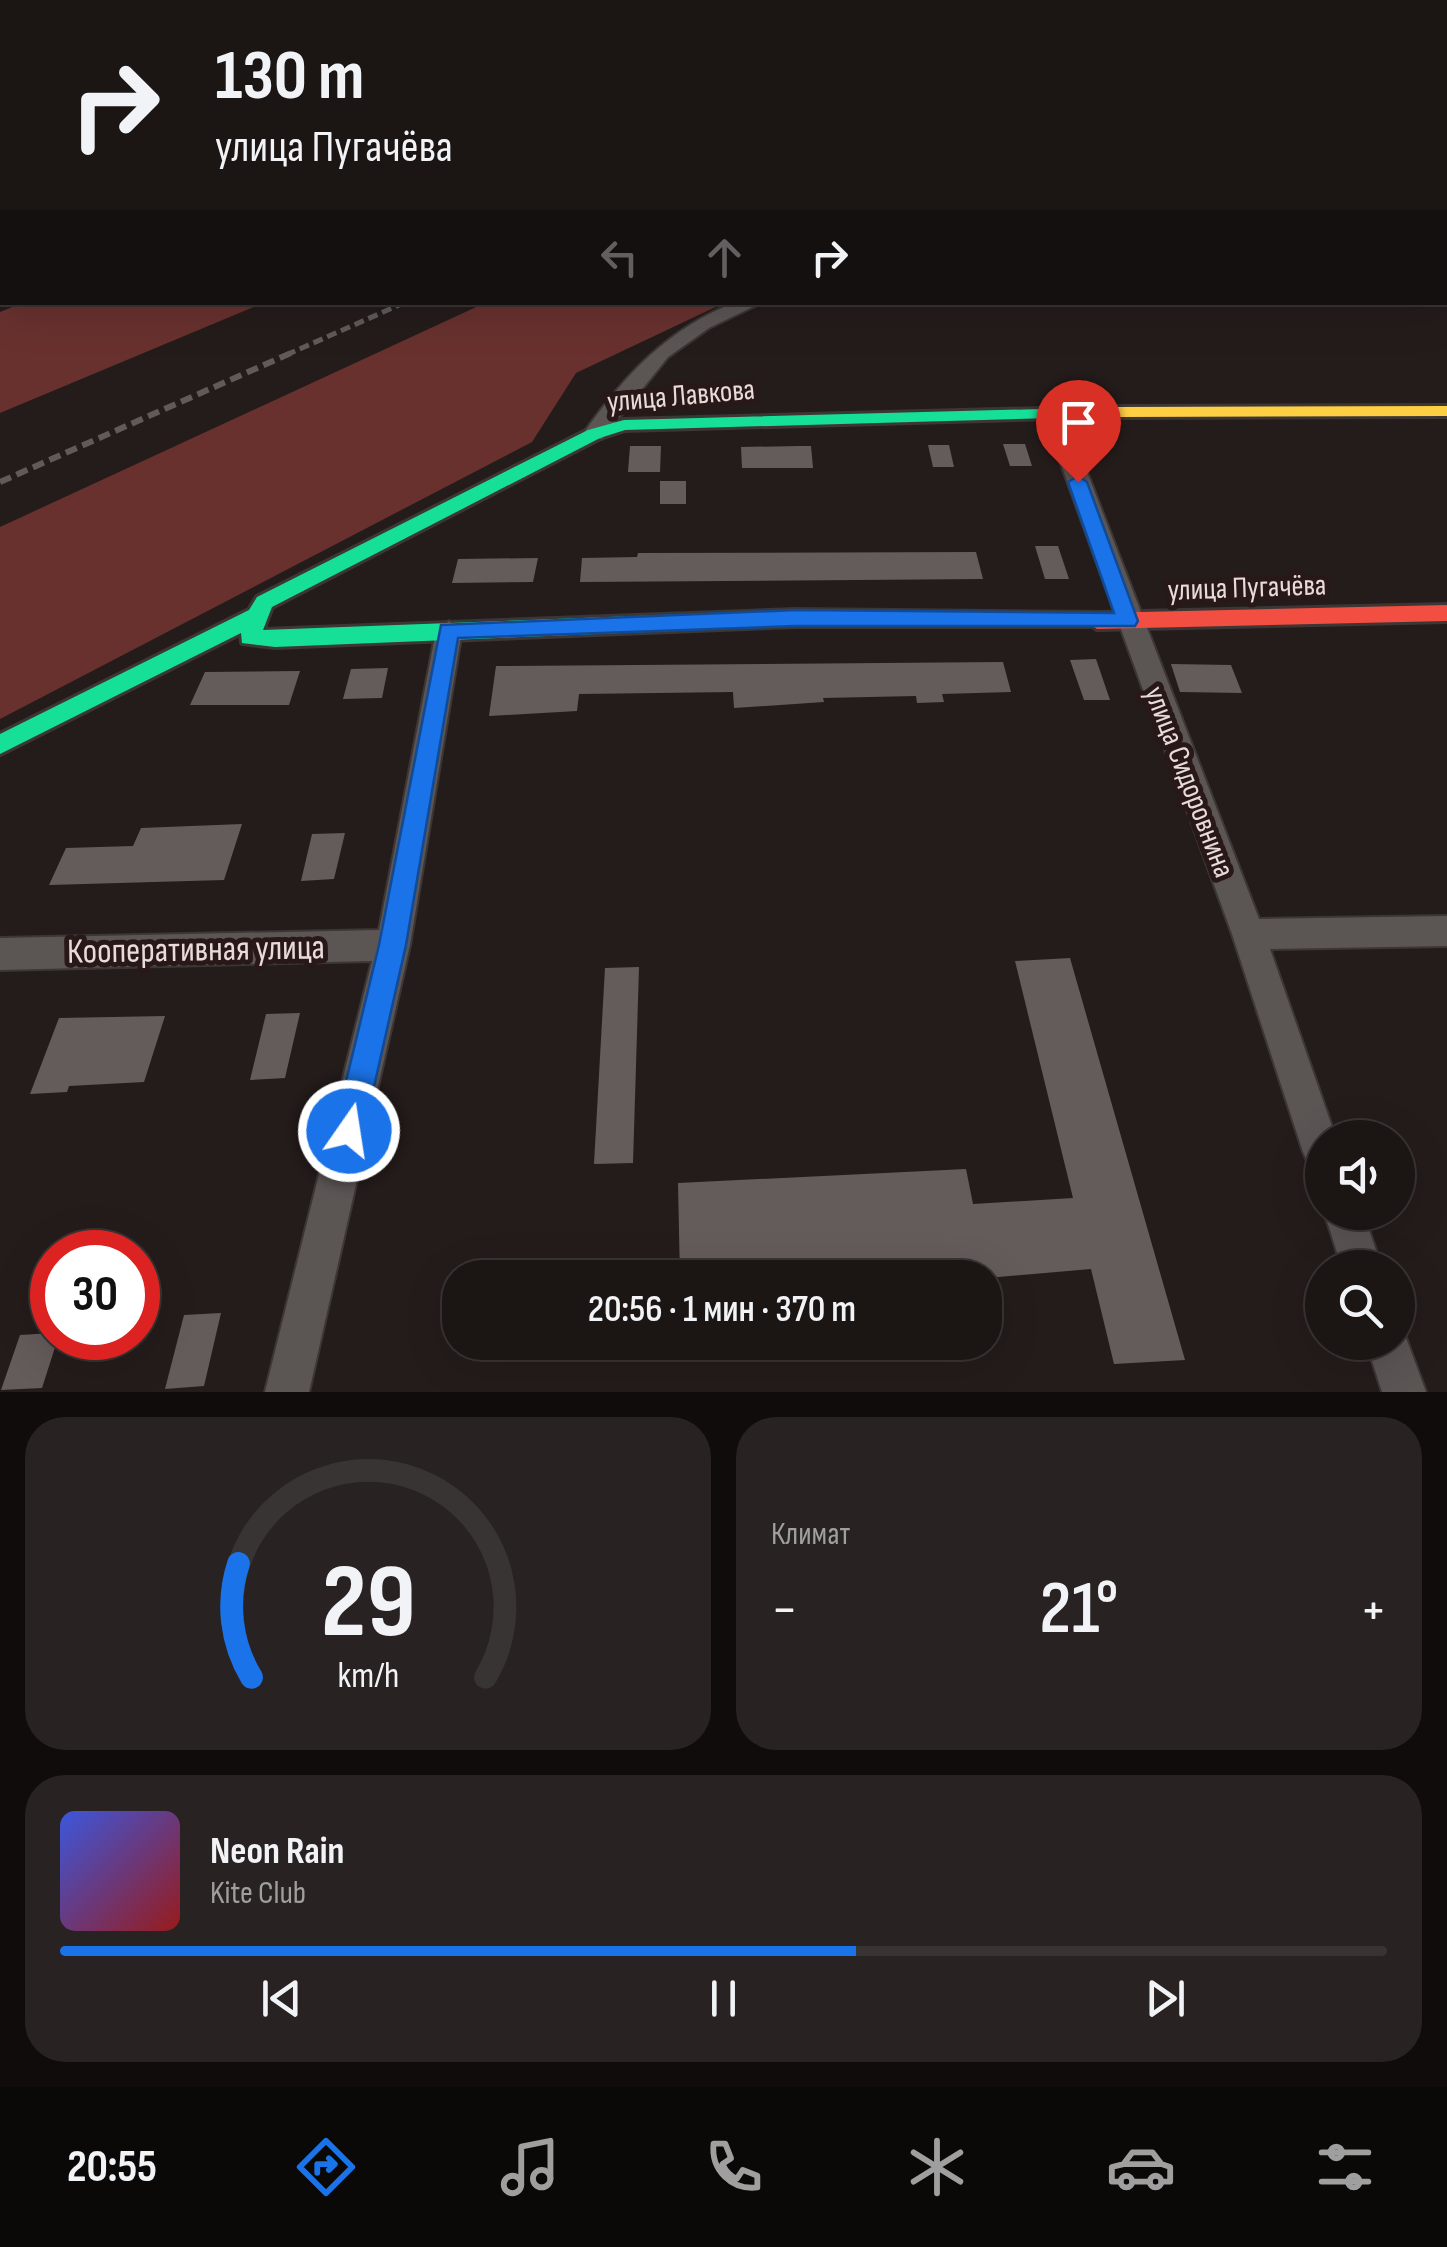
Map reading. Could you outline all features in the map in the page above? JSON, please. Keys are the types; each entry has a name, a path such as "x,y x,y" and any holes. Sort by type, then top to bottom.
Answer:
{"street":[{"path":"594,434 636,374 679,338 748,305"},
{"name":"улица Лавкова","path":"0,746 257,615 264,602 594,434 658,422 1053,412 1447,411"},
{"name":"улица Сидоровнина","path":"1053,412 1248,934 1311,1120"},
{"name":"улица Пугачёва","path":"257,615 250,637 796,618 1128,621 1447,612"},
{"path":"288,1392 393,945 449,630"},
{"path":"1248,934 1447,931"},
{"name":"Кооперативная улица","path":"0,954 393,945"},
{"path":"1394,1360 1404,1392"}],"shaded area":[{"path":"18,305 258,305 0,413 0,312"},
{"path":"481,305 720,305 576,373 532,442 0,719 0,527"}],"building":[{"path":"1003,444 1025,444 1032,466 1010,466"},
{"path":"928,445 949,445 954,467 933,467"},
{"path":"630,446 661,446 660,472 628,472"},
{"path":"811,446 813,468 742,468 741,447"},
{"path":"660,481 686,481 686,504 660,504"},
{"path":"1035,546 1058,546 1069,579 1045,579"},
{"path":"976,552 983,579 580,582 582,558 637,557 638,553"},
{"path":"538,558 533,582 452,583 458,559"},
{"path":"1096,659 1110,700 1084,700 1070,660"},
{"path":"1003,662 1011,692 942,694 944,702 917,703 916,696 823,698 824,702 734,708 733,692 579,694 577,711 489,716 496,666"},
{"path":"1171,664 1231,665 1242,693 1180,692"},
{"path":"388,668 382,698 343,699 351,669"},
{"path":"300,671 289,705 190,705 205,672"},
{"path":"242,824 224,880 49,885 66,848 133,846 141,828"},
{"path":"345,833 334,879 301,881 312,834"},
{"path":"1070,958 1185,1360 1114,1364 1091,1269 1002,1277 1002,1260 680,1260 678,1183 966,1169 973,1204 1073,1198 1015,961"},
{"path":"639,967 633,1163 594,1164 605,968"},
{"path":"300,1013 285,1078 250,1080 266,1014"},
{"path":"165,1016 144,1082 69,1086 67,1092 30,1094 59,1018"},
{"path":"221,1313 204,1386 165,1389 184,1315"},
{"path":"30,1334 30,1360 51,1360 42,1388 1,1390 20,1335"}],"railway":[{"path":"286,355 399,305"},
{"path":"0,482 291,353"}],"traffic: fast":[{"path":"0,745 257,615 264,602 594,434 624,425 1117,412"},
{"path":"257,615 250,637 275,639 796,618 1097,621"}],"traffic: slow":[{"path":"1117,412 1447,411"}],"traffic: jam":[{"path":"1097,621 1447,613"}],"route":[{"path":"349,1131 393,945 449,630 796,618 1128,621 1078,482"}]}
